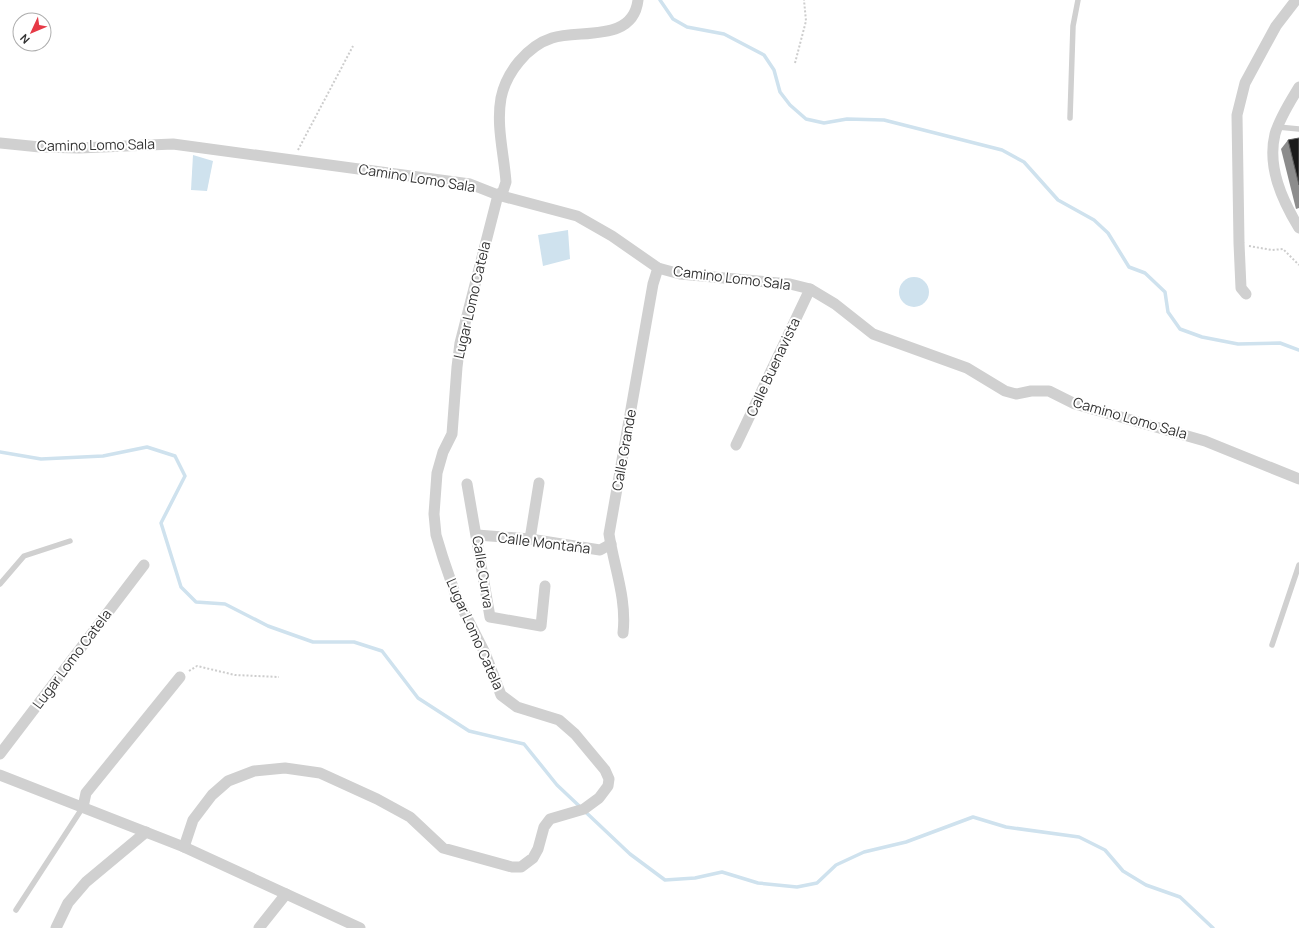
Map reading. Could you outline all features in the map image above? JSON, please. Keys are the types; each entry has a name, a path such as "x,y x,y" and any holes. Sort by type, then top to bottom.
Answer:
{"street":[{"path":"498,195 503,191 506,182 499,115 501,96 507,78 530,50 552,38 610,31 622,26 632,17 638,0"},
{"path":"1246,294 1241,288 1237,115 1240,98 1245,83 1276,26 1296,0"},
{"path":"1299,87 1284,112 1275,134 1273,161 1280,191 1299,228"},
{"name":"Camino Lomo Sala","path":"0,143 40,147 80,148 173,144 470,184 498,195 577,216 612,236 658,268 680,274 790,284 810,289 835,304 873,334 967,368 1005,391 1016,394 1031,391 1049,391 1075,404 1205,440 1299,479"},
{"name":"Lugar Lomo Catela","path":"184,847 193,820 212,795 228,781 254,771 284,768 320,773 377,799 410,817 443,848 512,867 521,867 533,858 538,849 544,827 550,819 584,809 599,798 608,786 609,779 605,770 575,734 559,720 517,707 501,695 485,653 456,596 436,535 434,514 437,473 443,452 452,434 460,343 498,195"},
{"name":"Calle Grande","path":"623,633 624,621 622,590 609,534 653,284 658,268"},
{"name":"Calle Buenavista","path":"736,445 810,289"},
{"path":"530,539 539,483"},
{"name":"Calle Curva","path":"467,484 490,617 541,626 545,586"},
{"name":"Calle Montaña","path":"477,535 530,539 600,550 611,544"},
{"name":"Lugar Lomo Catela","path":"0,754 144,565"},
{"path":"83,807 86,793 180,677"},
{"path":"0,775 184,847 360,928"},
{"path":"56,928 68,903 86,882 146,832"},
{"path":"259,928 286,894"}],"lane":[{"path":"1070,118 1073,26 1078,0"},
{"path":"1278,127 1299,128"},
{"path":"0,584 24,556 70,541"},
{"path":"1272,645 1299,565"},
{"path":"16,910 83,807"}],"path":[{"path":"795,63 806,21 804,0"},
{"path":"293,160 353,46"},
{"path":"1239,243 1272,250 1283,249 1299,265"},
{"path":"180,677 197,666 235,675 279,677"}],"water":[{"path":"193,155 213,161 207,191 191,190"},
{"path":"568,230 570,259 543,266 538,235"},
{"path":"914,277 920,278 928,286 928,298 920,306 914,307 908,306 900,298 899,292 900,286 908,278"}],"building":[{"path":"1299,138 1299,185 1288,140"}],"waterway":[{"path":"660,0 673,19 687,27 724,34 764,55 774,70 780,92 790,105 806,119 824,123 847,119 884,120 1002,150 1024,162 1058,200 1094,220 1108,233 1129,267 1145,273 1165,292 1168,312 1180,329 1202,337 1238,344 1280,343 1299,350"},
{"path":"0,452 41,459 103,456 147,447 175,456 185,476 161,523 181,587 196,602 225,604 268,626 313,642 354,642 382,651 418,698 469,731 524,744 557,785 630,854 665,880 695,878 722,872 758,883 797,887 817,883 836,865 864,852 906,842 973,817 1006,827 1079,837 1105,850 1123,871 1146,885 1180,897 1213,928"}]}
